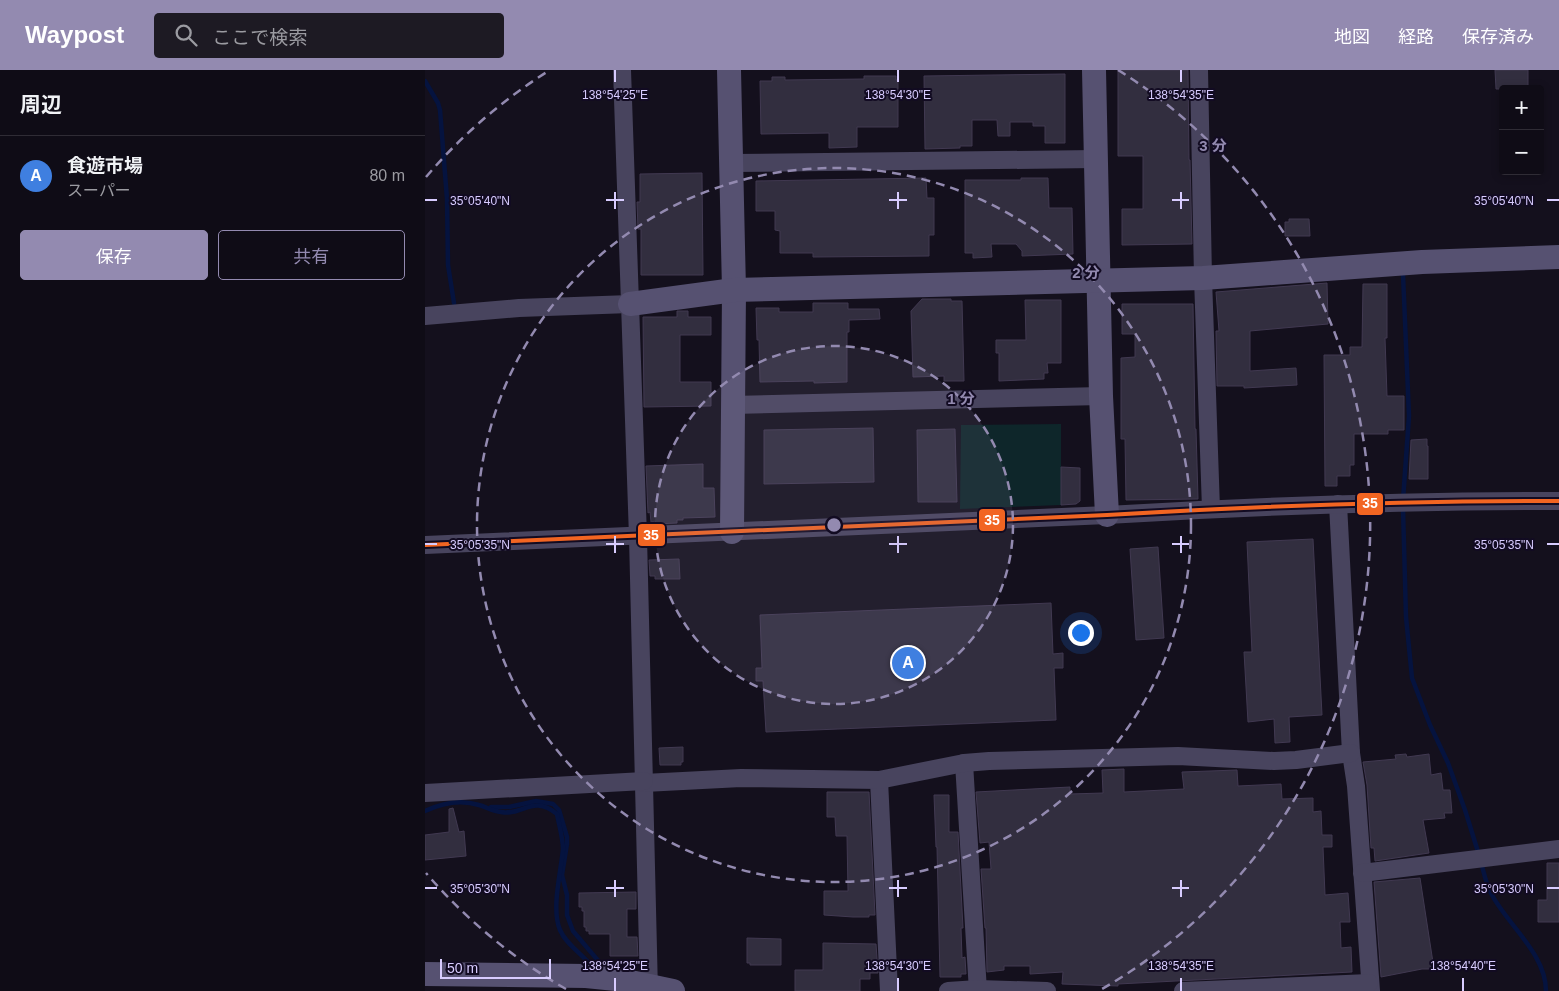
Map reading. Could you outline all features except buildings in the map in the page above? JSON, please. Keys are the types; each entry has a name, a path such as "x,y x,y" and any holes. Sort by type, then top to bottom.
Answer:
{"street":[{"path":"622,70 645,782 649,988"},
{"path":"729,70 734,290 732,532"},
{"path":"1093,70 1101,396 1107,515"},
{"path":"1199,70 1203,278 1211,509"},
{"path":"731,164 1096,159"},
{"path":"425,316 519,308 630,304 734,290 1203,278 1422,262 1559,256"},
{"path":"732,405 1101,396"},
{"path":"425,545 637,537 1337,504 1559,501"},
{"path":"1183,991 1370,987 1357,786 1351,753 1337,504"},
{"path":"425,793 741,778 824,781 879,780 964,763 989,761 1178,756 1274,761 1351,753"},
{"path":"964,763 978,990"},
{"path":"879,780 889,991"},
{"path":"1362,873 1559,849"},
{"path":"425,974 586,976 615,979 649,988 673,991"},
{"path":"948,991 1047,991"}],"green space":[{"path":"1061,424 1061,505 960,509 961,425"}],"waterway":[{"path":"425,81 440,110 447,199 448,265 454,303"},
{"path":"1403,274 1409,416 1403,500"},
{"path":"1403,508 1406,617 1412,678 1430,725 1448,763 1479,855"},
{"path":"491,807 509,807 536,801 553,804 559,810 567,837 562,875 567,895 567,915 573,931 606,970"},
{"path":"425,811 445,804 465,802 509,812 541,806 549,808 557,814 563,849 556,901 557,921 563,936 593,968"},
{"path":"1481,862 1492,895 1525,940 1540,965 1546,991"}],"transit line":[{"name":"35","path":"425,545 1220,509 1389,503 1559,501"}],"place":[{"name":"食遊市場","path":"908,663"}]}
